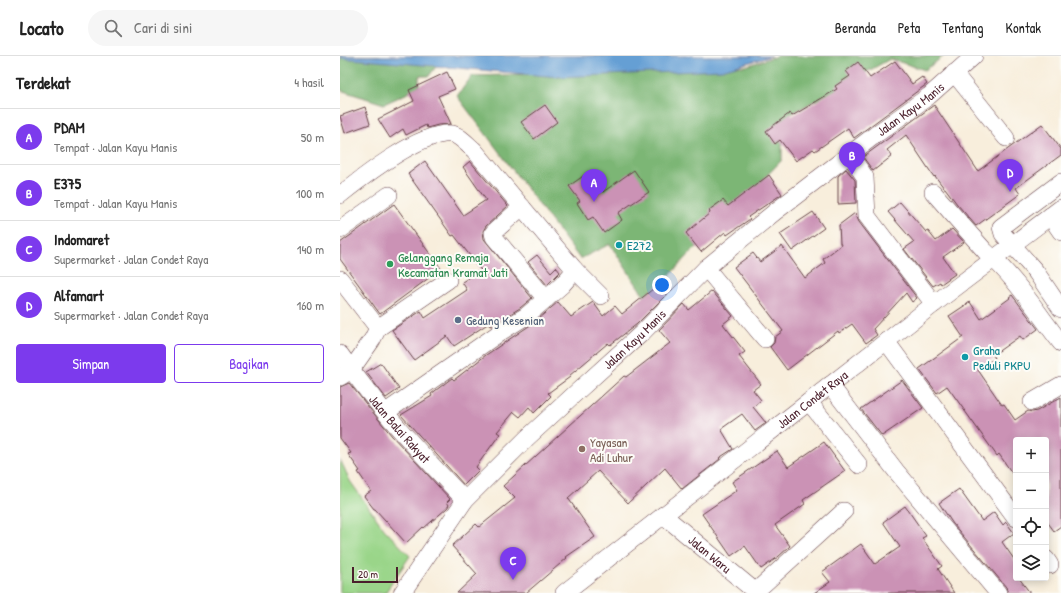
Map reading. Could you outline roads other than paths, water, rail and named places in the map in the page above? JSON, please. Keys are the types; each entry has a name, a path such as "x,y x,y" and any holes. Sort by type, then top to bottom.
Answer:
{"street":[{"name":"Jalan Kayu Manis","path":"402,593 465,500 527,438 643,332 706,268 776,211 929,96 974,56"},
{"path":"954,74 1006,138"},
{"path":"340,195 416,142 441,134 454,134 474,150 575,270 601,296"},
{"path":"850,154 866,177 867,216 934,304"},
{"path":"1061,182 1001,227 1003,234 1011,245 1036,272 1061,309"},
{"path":"934,192 985,251 1017,285 1061,343"},
{"path":"340,230 389,195"},
{"path":"522,207 493,233 494,237 546,299"},
{"path":"1055,212 1061,232"},
{"name":"Jalan Condet Raya","path":"564,593 886,341 1055,212"},
{"path":"706,268 765,339"},
{"path":"386,412 484,343 526,316 562,285 575,270"},
{"path":"340,278 378,328"},
{"path":"346,374 372,340 378,328 448,280"},
{"path":"886,341 1013,514"},
{"name":"Jalan Balai Rakyat","path":"340,354 346,374 366,390 425,458 465,500"},
{"path":"1032,402 1061,384"},
{"path":"830,385 896,471 998,593"},
{"path":"809,402 859,465"},
{"path":"756,592 844,511"},
{"name":"Jalan Waru","path":"663,515 756,592"}],"water":[{"path":"340,56 772,56 722,70 558,77 340,58"}],"place":[{"name":"E375","path":"852,175"},
{"name":"Alfamart","path":"1010,192"},
{"name":"PDAM","path":"594,202"},
{"name":"E272","path":"619,245"},
{"name":"Gelanggang Remaja Kecamatan Kramat Jati","path":"390,264"},
{"name":"Gedung Kesenian","path":"458,320"},
{"name":"Graha Peduli PKPU","path":"965,357"},
{"name":"Yayasan Adi Luhur","path":"582,449"},
{"name":"Indomaret","path":"513,580"}]}
